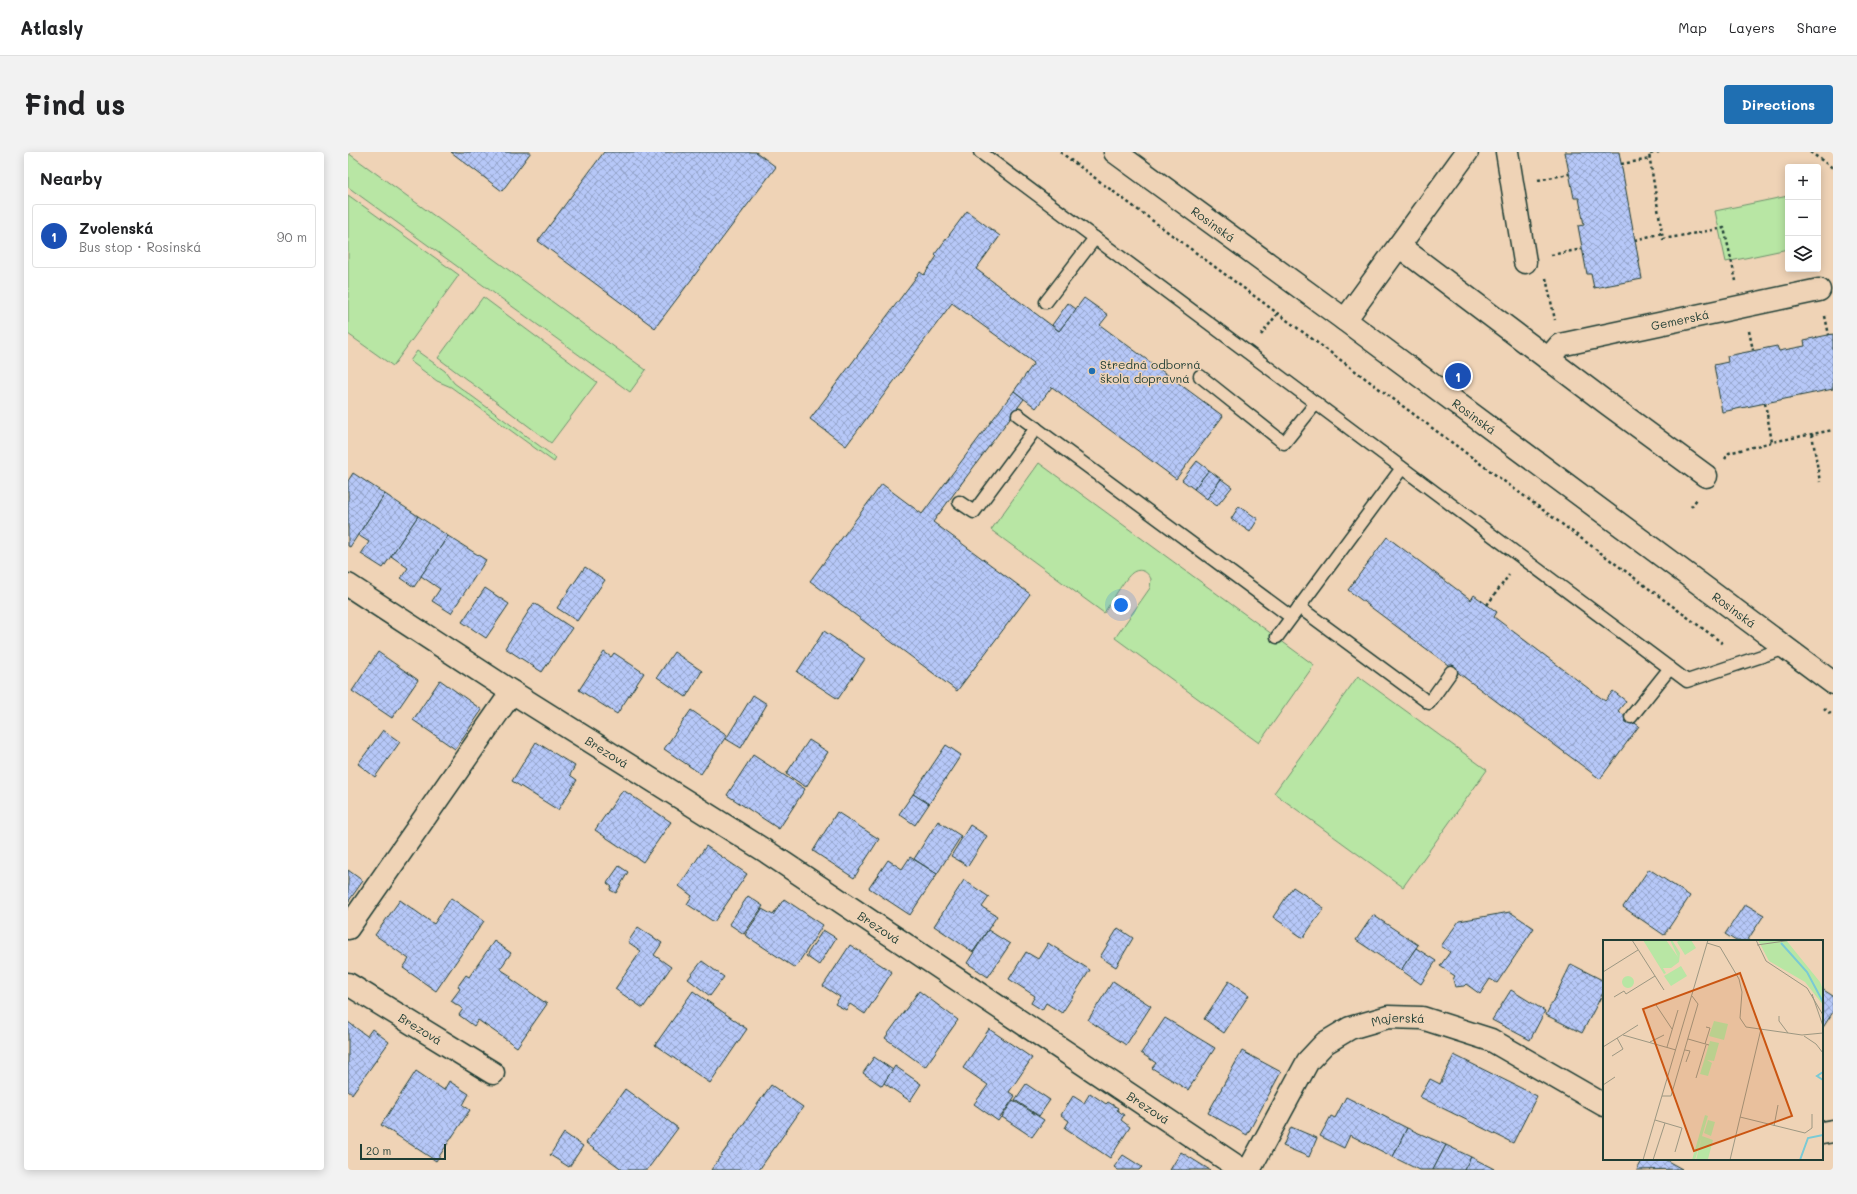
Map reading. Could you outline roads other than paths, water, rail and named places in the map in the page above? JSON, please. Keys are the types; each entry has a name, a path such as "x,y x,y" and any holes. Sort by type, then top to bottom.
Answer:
{"street":[{"name":"Rosinská","path":"1115,152 1345,320 1833,683"},
{"path":"1345,320 1467,152"},
{"path":"1507,152 1525,262"},
{"path":"1399,246 1709,478"},
{"name":"Gemerská","path":"1548,359 1560,345 1819,290"},
{"name":"Brezová","path":"348,585 512,692 767,852 1242,1170"},
{"path":"348,928 512,692"},
{"name":"Brezová","path":"348,984 493,1073"},
{"name":"Majerská","path":"1249,1170 1308,1061 1316,1052 1325,1043 1350,1028 1388,1017 1422,1018 1490,1040 1603,1103"},
{"path":"1823,1133 1833,1131"}],"lane":[{"path":"980,152 1687,681 1786,648"},
{"path":"1046,302 1095,238"},
{"path":"1200,376 1284,443 1316,404"},
{"path":"1018,415 1291,617"},
{"path":"958,502 974,512 1036,428"},
{"path":"1277,637 1402,468"},
{"path":"1299,607 1429,702 1451,672"},
{"path":"1631,717 1670,668"}],"place":[{"name":"Stredná odborná škola dopravná","path":"1092,371"},
{"name":"Zvolenská","path":"1458,376"}]}
